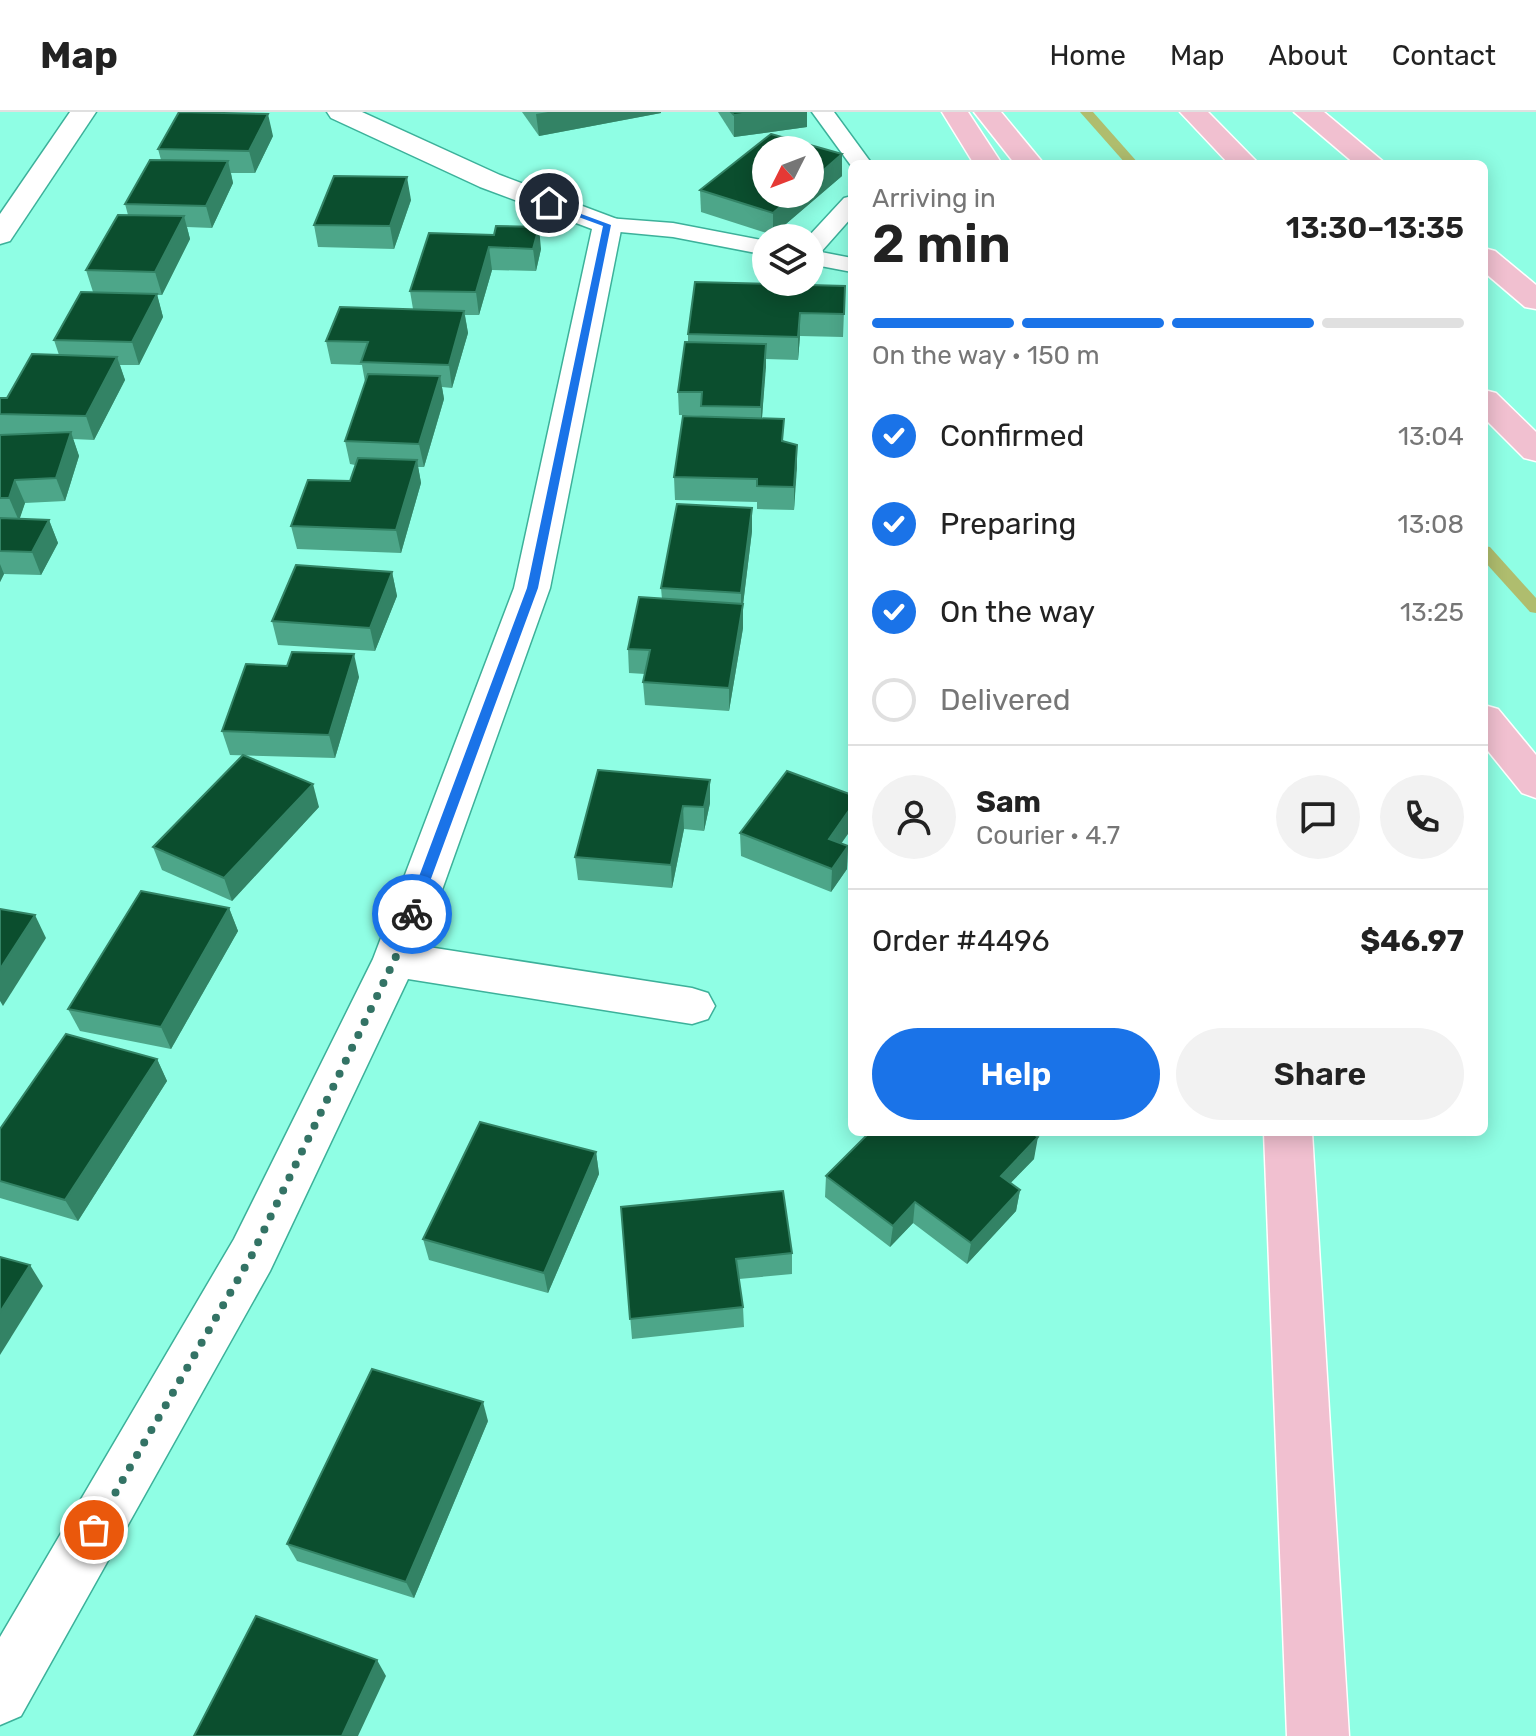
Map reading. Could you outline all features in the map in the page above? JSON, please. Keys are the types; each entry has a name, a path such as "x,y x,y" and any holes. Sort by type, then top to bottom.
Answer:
{"highway":[{"path":"955,112 985,160"},
{"path":"987,112 1027,160"},
{"path":"1193,112 1241,160"},
{"path":"1307,112 1367,160"},
{"path":"1488,260 1536,300"},
{"path":"1488,404 1536,451"},
{"path":"1488,724 1536,783"},
{"path":"1288,1136 1318,1736"}],"street":[{"path":"0,235 83,112"},
{"path":"0,1695 252,1255 395,959 532,588 607,225 490,181 340,112"},
{"path":"395,959 692,1006"}],"lane":[{"path":"823,112 858,160"},
{"path":"824,234 848,207"},
{"path":"607,225 673,230 752,245"},
{"path":"824,260 848,264"}],"building":[{"path":"179,112 268,114 249,151 158,149"},
{"path":"731,112 758,112 734,115"},
{"path":"752,149 752,206 700,190"},
{"path":"824,149 842,154 824,170"},
{"path":"150,160 228,161 206,206 125,204"},
{"path":"334,176 407,177 390,226 314,225"},
{"path":"757,208 779,208 773,213"},
{"path":"118,215 184,216 155,272 86,270"},
{"path":"496,226 539,227 533,249 489,247 476,292 410,291 429,233 494,235"},
{"path":"695,282 752,284 752,296 824,296 824,285 845,286 844,314 800,313 798,337 688,334"},
{"path":"81,292 157,294 132,342 54,340"},
{"path":"340,307 464,311 449,365 361,362 368,342 326,341"},
{"path":"685,342 766,344 761,407 701,406 702,392 678,392"},
{"path":"32,354 117,357 86,416 0,414 0,398 7,398"},
{"path":"368,374 440,376 419,444 345,441"},
{"path":"683,416 784,419 782,441 797,445 794,487 757,486 757,479 674,477"},
{"path":"71,432 56,478 15,480 9,498 0,498 0,435"},
{"path":"358,458 417,460 396,530 291,526 308,480 350,481"},
{"path":"677,504 752,508 741,593 661,588"},
{"path":"0,518 49,520 32,552 0,551"},
{"path":"296,565 392,572 370,628 272,621"},
{"path":"639,597 743,604 729,688 643,682 650,650 628,649"},
{"path":"292,652 354,654 329,735 222,731 246,664 287,666"},
{"path":"243,755 313,784 224,878 153,847"},
{"path":"598,770 710,780 704,807 683,806 671,865 575,857"},
{"path":"787,771 848,794 848,812 829,839 848,846 832,869 740,833"},
{"path":"141,891 229,908 161,1027 68,1009"},
{"path":"0,909 35,915 0,969"},
{"path":"66,1034 157,1059 65,1200 0,1181 0,1129"},
{"path":"480,1122 596,1152 544,1273 423,1239"},
{"path":"866,1136 1038,1137 1001,1176 1020,1190 971,1243 915,1202 893,1226 826,1176"},
{"path":"783,1191 792,1253 736,1259 743,1307 630,1319 621,1207"},
{"path":"0,1257 30,1265 0,1312"},
{"path":"372,1369 483,1402 406,1582 287,1544"},
{"path":"256,1616 377,1660 342,1736 194,1736"}],"waterway":[{"path":"1086,112 1129,160"},
{"path":"1488,555 1536,608"}],"way so far":[{"path":"94,1530 252,1255 395,959 412,914"}],"route":[{"path":"412,914 532,588 607,225 549,203"}]}
